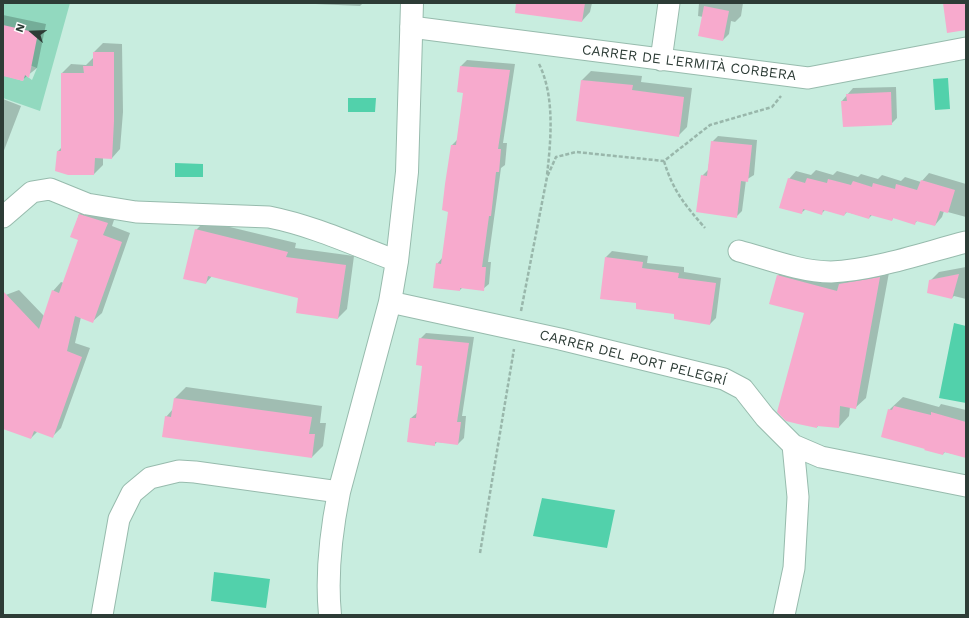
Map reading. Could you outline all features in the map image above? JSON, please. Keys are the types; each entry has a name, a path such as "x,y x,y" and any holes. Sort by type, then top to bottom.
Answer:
{"street":[{"path":"330,615 330,552 333,522 339,492 390,302 397,261 407,172 412,3"},
{"path":"661,60 669,3"},
{"name":"CARRER DE L'ERMITÀ CORBERA","path":"411,27 808,78 966,48"},
{"path":"3,217 32,192 50,190 87,204 136,212 269,217 286,220 322,231 397,261"},
{"path":"739,251 808,270 831,272 865,268 966,242"},
{"name":"CARRER DEL PORT PELEGRÍ","path":"390,302 518,329 724,379 744,389 766,418 793,444 821,457 966,486"},
{"path":"784,615 794,568 798,497 793,444"},
{"path":"102,615 119,519 132,493 150,478 179,470 339,492"}],"path":[{"path":"480,553 518,329 547,177 550,143 546,78 527,43"},
{"path":"547,177 556,157 576,152 664,161 710,125 772,107 780,96 808,78"},
{"path":"664,161 674,187 705,228"}],"shaded area":[{"path":"3,3 70,3 40,111 3,98 3,75 23,81 25,75 32,80 37,68 27,64 3,25"},
{"path":"948,78 950,109 935,110 933,79"},
{"path":"348,98 376,98 375,112 348,112"},
{"path":"175,163 203,164 203,177 175,177"},
{"path":"954,323 966,326 966,403 939,398"},
{"path":"542,498 615,510 607,548 533,536"},
{"path":"214,572 270,579 266,608 211,601"}],"building":[{"path":"516,3 585,3 582,22 515,13"},
{"path":"943,3 966,3 966,30 947,33"},
{"path":"704,6 729,11 723,41 698,36"},
{"path":"3,25 38,33 29,78 25,75 23,81 3,76"},
{"path":"93,52 114,52 114,121 112,159 95,158 94,175 68,175 55,171 57,151 61,151 61,73 84,73 83,66 93,66"},
{"path":"460,66 510,70 498,149 501,149 499,172 496,172 491,216 489,216 482,267 486,267 484,291 460,288 460,291 433,288 436,263 441,264 448,212 442,210 445,184 451,145 456,145 463,93 457,92"},
{"path":"581,80 633,85 632,90 684,97 679,137 576,121"},
{"path":"891,92 892,125 843,127 841,101 847,101 846,94"},
{"path":"711,141 752,145 748,182 741,181 737,218 696,212 701,175 707,176"},
{"path":"788,178 805,183 807,178 827,183 828,179 851,185 853,181 872,187 873,183 895,189 896,184 917,190 921,180 955,190 948,213 940,211 935,226 916,221 915,225 893,218 892,221 870,215 869,219 846,212 844,216 823,210 822,215 803,209 802,214 779,208"},
{"path":"79,214 108,223 103,235 122,242 93,323 75,316 67,351 82,357 53,438 34,431 31,439 3,429 3,291 39,329 52,290 59,293 78,240 70,237"},
{"path":"195,229 288,252 286,257 346,265 338,319 296,313 298,298 208,276 206,284 183,279"},
{"path":"605,257 643,262 642,268 679,273 678,278 716,283 710,325 674,319 674,314 636,309 636,303 600,299"},
{"path":"959,274 952,299 927,293 929,280"},
{"path":"777,275 837,291 839,284 880,277 856,409 840,406 839,428 817,426 817,428 786,421 777,412 804,313 769,304"},
{"path":"419,338 469,343 457,422 461,422 458,445 435,442 435,446 407,442 410,418 416,418 422,366 416,365"},
{"path":"174,398 312,417 309,434 315,434 312,458 162,437 165,416 171,417"},
{"path":"894,406 931,415 931,412 966,422 966,458 944,452 943,455 881,437 888,409 892,410"}]}
